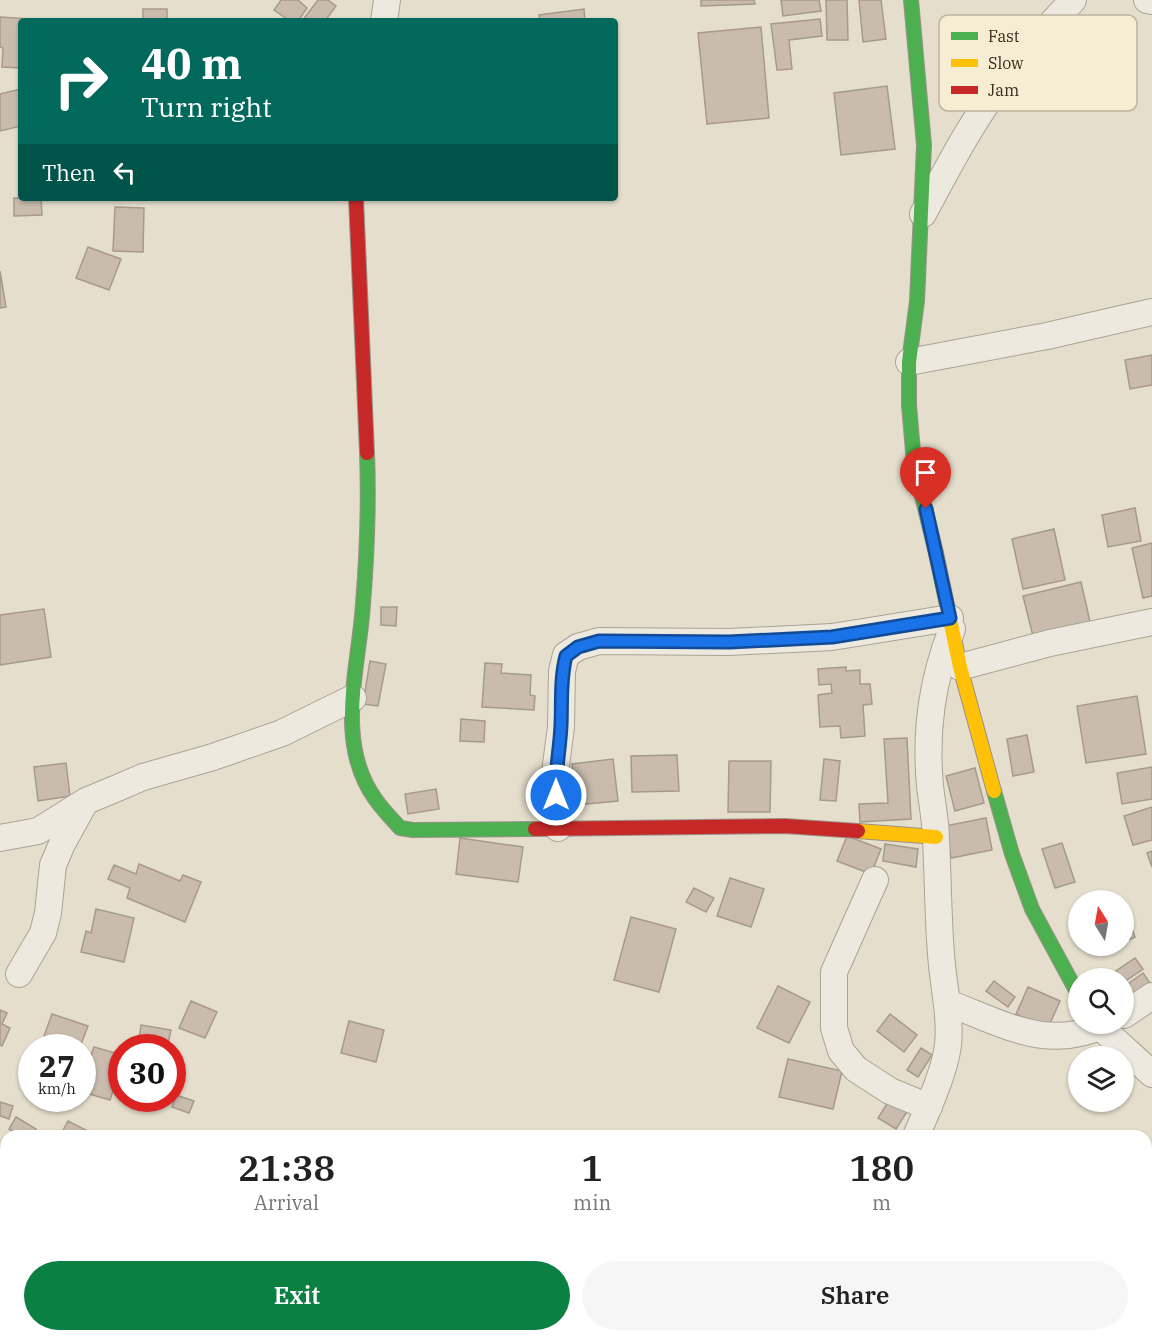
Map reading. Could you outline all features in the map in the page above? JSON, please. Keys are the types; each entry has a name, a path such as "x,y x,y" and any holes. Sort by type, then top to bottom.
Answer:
{"street":[{"path":"384,18 387,0"},
{"path":"911,0 924,146 922,217 909,363 909,405 914,463 960,667 1012,854 1032,909 1068,977"},
{"path":"1059,15 1073,0"},
{"path":"1147,0 1152,1"},
{"path":"922,217 954,155 981,111"},
{"path":"356,201 368,481 363,606 352,688 353,740 360,768 375,800 400,828 413,830 785,826 936,837"},
{"path":"909,363 1047,336 1152,312"},
{"path":"960,667 1050,644 1152,622"},
{"path":"558,828 555,772 561,727 562,671 566,656 578,647 599,641 729,642 832,637 951,624"},
{"path":"919,1130 929,1107 948,1047 948,1003 941,956 929,745 931,699 939,661 951,624"},
{"path":"0,838 38,831 86,801 143,777 213,757 282,733 353,698"},
{"path":"19,974 43,933 48,913 53,865 86,801"},
{"path":"875,880 834,972 834,1028 841,1051 856,1069 890,1090 929,1107"},
{"path":"1134,1008 1152,996"},
{"path":"948,1003 1033,1035 1066,1037 1075,1034"},
{"path":"1110,1034 1152,1074"}],"building":[{"path":"281,0 298,0 307,8 300,18 286,18 274,10"},
{"path":"318,0 328,0 336,6 327,18 304,18"},
{"path":"701,0 754,0 755,4 701,6"},
{"path":"781,0 819,0 821,11 783,16"},
{"path":"826,0 847,0 848,40 827,40"},
{"path":"859,0 881,0 886,39 863,42"},
{"path":"143,9 167,9 167,18 143,18"},
{"path":"584,9 585,18 540,18 539,15"},
{"path":"0,17 18,18 18,68 2,67 3,48 0,47"},
{"path":"820,19 822,36 789,40 792,69 777,70 771,24"},
{"path":"761,27 769,118 707,124 698,33"},
{"path":"887,86 895,149 841,155 834,93"},
{"path":"18,90 18,127 0,131 0,94"},
{"path":"14,198 18,198 18,201 41,201 42,215 14,216"},
{"path":"115,207 144,208 143,252 113,251"},
{"path":"88,247 121,259 109,290 76,278"},
{"path":"0,271 6,307 0,308"},
{"path":"1152,355 1152,385 1130,389 1125,360"},
{"path":"1135,508 1141,541 1108,547 1102,515"},
{"path":"1054,529 1065,580 1023,589 1012,539"},
{"path":"1152,543 1152,596 1143,598 1132,548"},
{"path":"1081,582 1091,626 1034,640 1023,596"},
{"path":"381,607 397,607 396,626 381,625"},
{"path":"44,609 51,657 0,665 0,615"},
{"path":"370,661 386,664 378,706 363,704"},
{"path":"485,663 502,664 501,673 531,675 530,695 535,696 534,710 482,707"},
{"path":"846,667 846,671 860,670 860,684 870,684 872,704 863,705 865,736 841,738 840,726 820,727 818,695 832,693 831,684 819,685 818,669"},
{"path":"1137,696 1146,754 1086,763 1077,706"},
{"path":"461,719 485,721 484,742 460,741"},
{"path":"1027,735 1034,772 1013,776 1007,739"},
{"path":"907,738 911,819 860,822 859,804 888,803 884,739"},
{"path":"677,755 679,791 632,792 631,756"},
{"path":"613,759 618,801 576,805 572,764"},
{"path":"824,759 840,761 836,801 820,800"},
{"path":"729,761 771,761 770,812 728,812"},
{"path":"66,763 70,796 38,801 34,767"},
{"path":"1152,767 1152,799 1122,804 1117,773"},
{"path":"975,768 984,803 955,811 946,776"},
{"path":"436,789 439,809 408,814 405,794"},
{"path":"1152,807 1152,840 1133,845 1124,816"},
{"path":"986,818 992,850 951,858 945,826"},
{"path":"847,836 881,849 871,874 837,861"},
{"path":"460,838 523,847 518,882 456,874"},
{"path":"1062,843 1075,882 1055,888 1042,849"},
{"path":"885,844 918,849 916,867 883,861"},
{"path":"1152,851 1152,867 1147,853"},
{"path":"139,864 180,881 183,875 201,882 185,922 127,898 130,888 108,879 114,865 136,874"},
{"path":"730,878 764,889 751,927 717,916"},
{"path":"694,888 714,898 706,912 686,902"},
{"path":"96,909 134,918 124,962 81,952 86,931 91,933"},
{"path":"631,917 676,929 659,992 614,980"},
{"path":"1135,958 1143,969 1134,975 1134,968 1120,968"},
{"path":"1143,973 1152,986 1134,996 1134,980"},
{"path":"994,981 1015,997 1008,1007 986,991"},
{"path":"778,986 810,1002 789,1043 757,1028"},
{"path":"1028,987 1060,1001 1048,1028 1016,1014"},
{"path":"191,1001 217,1012 205,1038 179,1028"},
{"path":"0,1010 7,1013 2,1024 10,1028 2,1046 0,1045"},
{"path":"52,1014 88,1026 85,1034 45,1034"},
{"path":"890,1014 917,1035 904,1052 877,1031"},
{"path":"349,1021 384,1030 376,1062 341,1053"},
{"path":"141,1025 171,1030 170,1034 140,1034"},
{"path":"96,1048 108,1051 108,1099 96,1096"},
{"path":"921,1048 932,1055 918,1077 907,1070"},
{"path":"788,1059 842,1071 833,1109 779,1097"},
{"path":"892,1096 910,1107 896,1129 878,1118"},
{"path":"186,1098 194,1101 189,1113 186,1112"},
{"path":"0,1102 13,1106 9,1119 0,1116"},
{"path":"16,1117 36,1129 11,1130 9,1129"},
{"path":"68,1121 85,1130 63,1130"}],"traffic: fast":[{"path":"911,0 924,145 917,301 909,362 909,405 914,463 936,553"},
{"path":"367,453 366,566 352,705 352,730 363,778 379,804 400,828 413,830 535,829"},
{"path":"994,791 1012,854 1032,909 1068,976"}],"traffic: slow":[{"path":"936,553 960,667 994,791"},
{"path":"858,831 936,837"}],"traffic: jam":[{"path":"356,201 367,453"},
{"path":"535,829 785,826 858,831"}],"route":[{"path":"556,795 555,772 561,727 562,671 566,656 578,647 599,641 729,642 832,637 950,618 926,509"}]}
